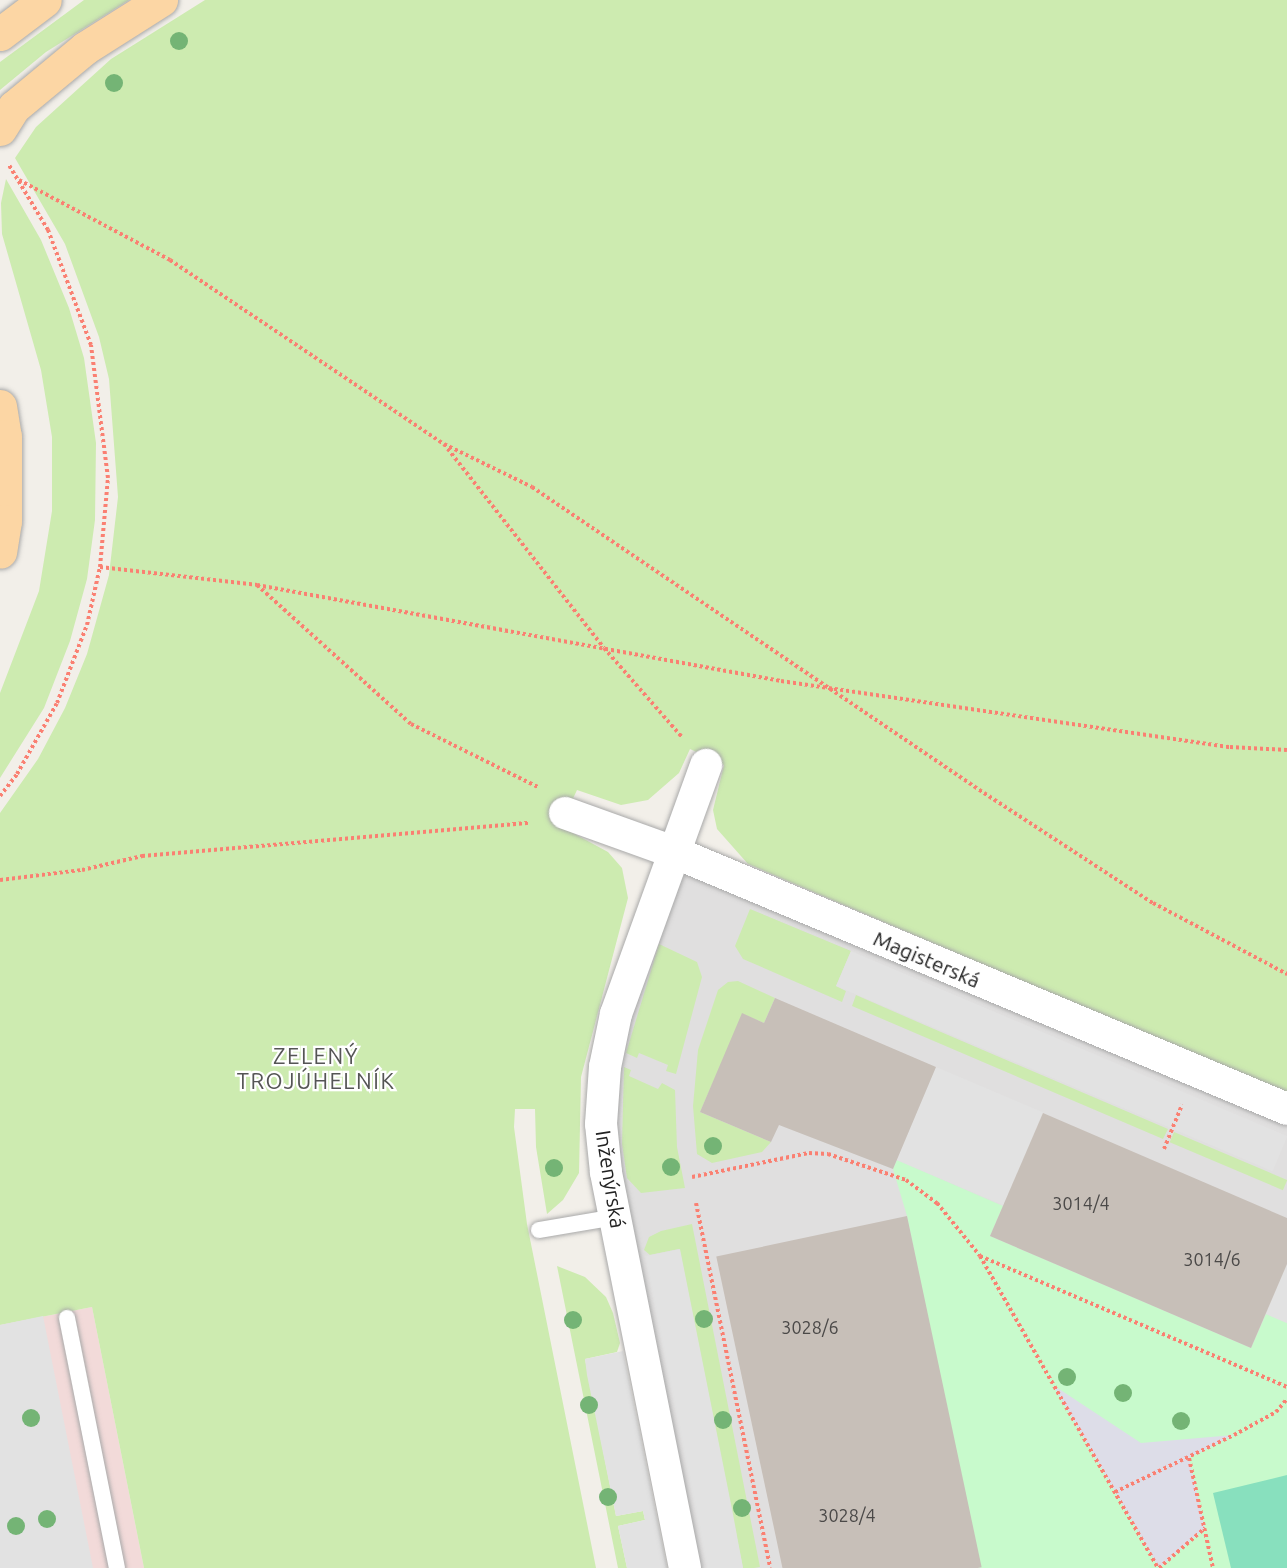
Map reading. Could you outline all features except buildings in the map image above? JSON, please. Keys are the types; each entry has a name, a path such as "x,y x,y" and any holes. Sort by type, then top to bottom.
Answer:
{"main road":[{"path":"0,34 45,0"},
{"path":"0,129 14,107 85,48 161,0"},
{"path":"0,406 6,436 5,521 0,552"}],"street":[{"name":"Inženýrská","path":"686,1568 616,1217 602,1124 605,1067 616,1014 706,765"},
{"name":"Magisterská","path":"565,813 675,853 1287,1109"}],"lane":[{"path":"539,1230 616,1217"},
{"path":"67,1318 117,1568"}],"path":[{"path":"0,796 17,774 57,703 87,625 100,567 108,478 91,345 48,230 20,180 6,163"},
{"path":"20,180 170,260 444,444 532,487 1153,903 1287,974"},
{"path":"444,444 604,648 706,765"},
{"path":"100,567 257,585 829,688 1230,747 1287,750"},
{"path":"257,585 411,724 514,772 543,790"},
{"path":"0,880 82,870 142,856 534,822"},
{"path":"1164,1149 1186,1095"},
{"path":"692,1177 792,1155 828,1154 906,1180 937,1203 980,1256 1159,1568 1204,1528"},
{"path":"696,1203 770,1568"},
{"path":"980,1256 1287,1387"},
{"path":"1115,1492 1189,1458 1276,1412 1287,1399"},
{"path":"1189,1458 1213,1568"}],"shaded area":[{"path":"676,853 1287,1109 1287,1568 685,1568 601,1124"},
{"path":"851,951 1287,1136 1272,1171 836,986"},
{"path":"936,1067 1043,1112 1003,1205 897,1160"},
{"path":"680,1249 743,1568 707,1568 660,1333 645,1256"},
{"path":"1287,1264 1287,1323 1266,1314"},
{"path":"92,1307 144,1568 0,1568 0,1325"},
{"path":"43,1316 93,1568 0,1568 0,1325"},
{"path":"623,1351 667,1568 627,1568 618,1526 645,1520 643,1511 616,1516 587,1375 585,1359"},
{"path":"1053,1385 1141,1443 1234,1435 1189,1458 1205,1528 1159,1568"}],"green space":[{"path":"84,0 129,0 46,52 0,90 0,62"},
{"path":"205,0 1287,0 1287,1094 748,864 717,829 713,810 724,765 690,749 679,773 648,800 621,805 577,790 560,826 608,852 622,868 628,898 581,1077 579,1173 563,1200 547,1214 536,1147 535,1109 515,1109 514,1127 527,1224 596,1568 144,1568 92,1307 0,1325 0,813 38,759 65,708 87,654 109,575 118,497 109,379 99,337 65,244 15,158 36,127 111,59"},
{"path":"6,179 41,240 69,308 84,358 96,443 95,520 87,579 70,641 44,708 0,778 0,693 39,591 52,511 52,437 41,370 2,234 1,203"},
{"path":"750,909 851,951 836,986 846,991 842,1002 743,959 735,946"},
{"path":"659,944 697,962 702,977 676,1074 666,1071 668,1065 639,1053 637,1058 626,1053"},
{"path":"738,981 775,998 764,1023 743,1014 700,1112 771,1142 762,1152 712,1163 697,1154 693,1106 698,1050 718,990 728,982"},
{"path":"856,995 1168,1129 1163,1139 852,1006"},
{"path":"624,1067 631,1070 629,1076 658,1089 662,1083 675,1090 677,1147 685,1188 641,1193 627,1178 622,1144"},
{"path":"1174,1132 1287,1180 1283,1190 1170,1142"},
{"path":"897,1160 1003,1206 990,1236 1251,1348 1266,1314 1287,1323 1287,1568 979,1568 907,1216 893,1169"},
{"path":"692,1224 760,1567 743,1568 679,1249 650,1255 644,1250 649,1237 661,1231"},
{"path":"557,1266 585,1277 606,1297 613,1313 620,1343 617,1352 585,1359 616,1516 643,1511 645,1520 618,1526 627,1568 618,1568"},
{"path":"1287,1475 1287,1568 1231,1568 1213,1493"}],"district":[{"name":"ZELENÝ TROJÚHELNÍK","path":"316,1068"}]}
